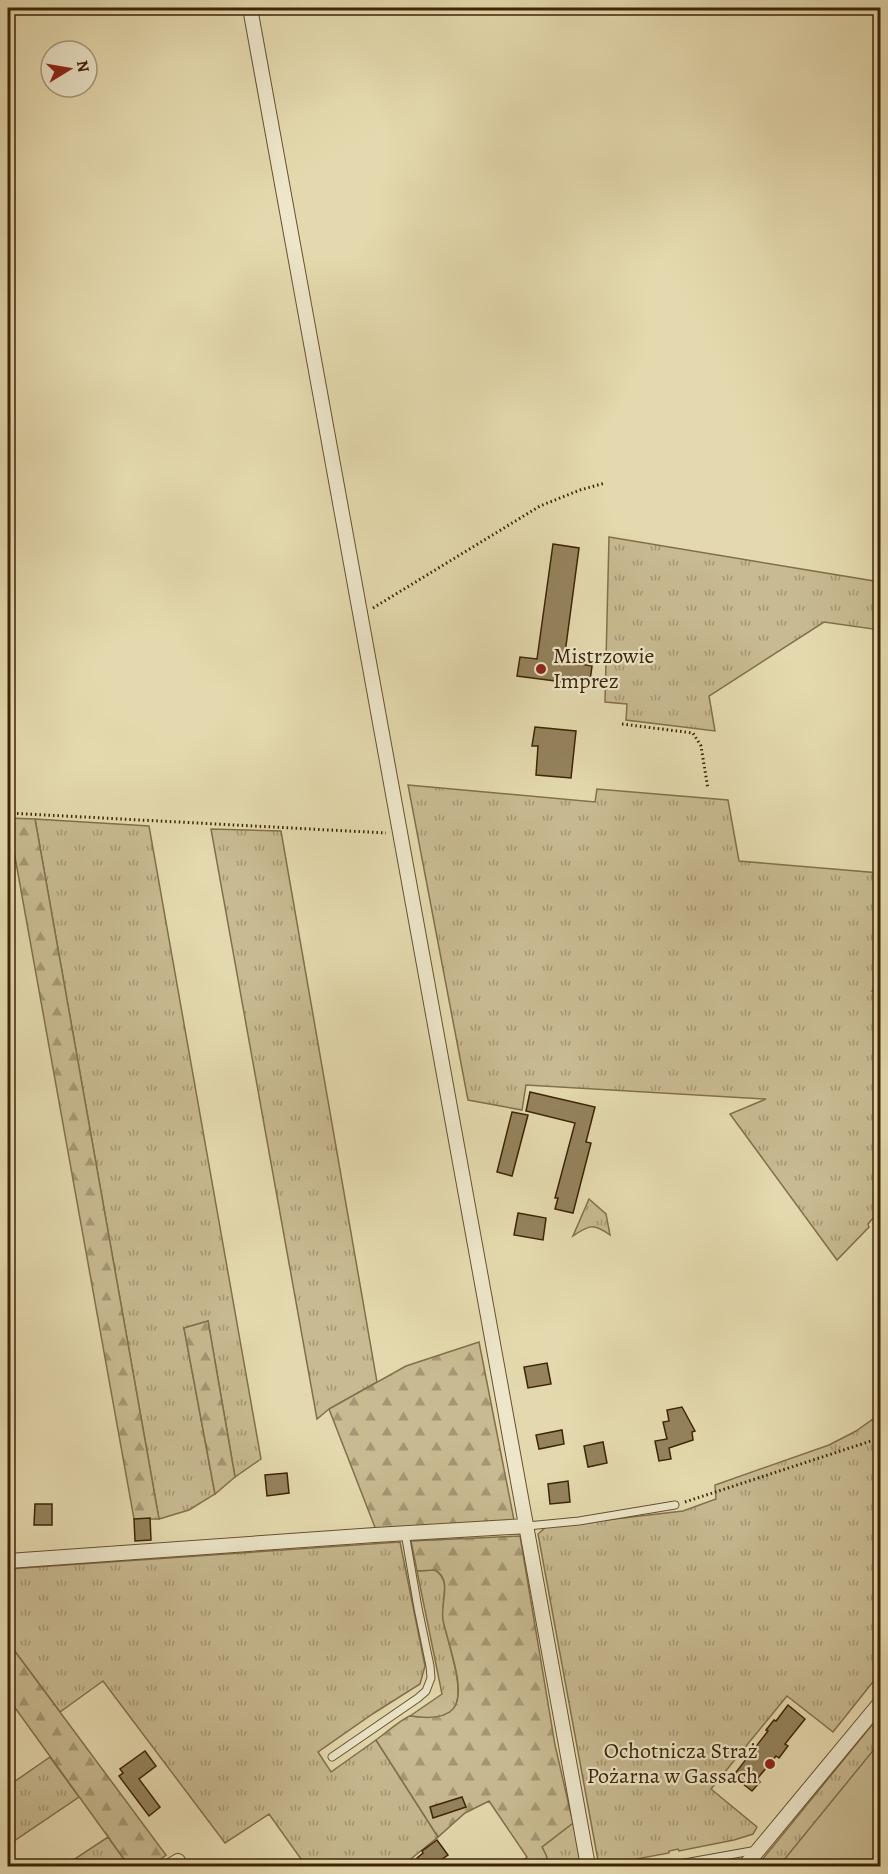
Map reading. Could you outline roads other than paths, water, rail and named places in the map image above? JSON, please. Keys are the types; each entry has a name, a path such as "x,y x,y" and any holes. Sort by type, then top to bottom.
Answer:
{"street":[{"path":"250,8 588,1866"},
{"path":"8,1561 527,1526"},
{"path":"745,1866 880,1703"}],"lane":[{"path":"527,1526 579,1521 675,1505"},
{"path":"332,1757 418,1698 426,1691 431,1678 405,1533"},
{"path":"668,1866 759,1850"}],"place":[{"name":"Mistrzowie Imprez","path":"541,669"},
{"name":"Ochotnicza Straż Pożarna w Gassach","path":"770,1764"}]}
